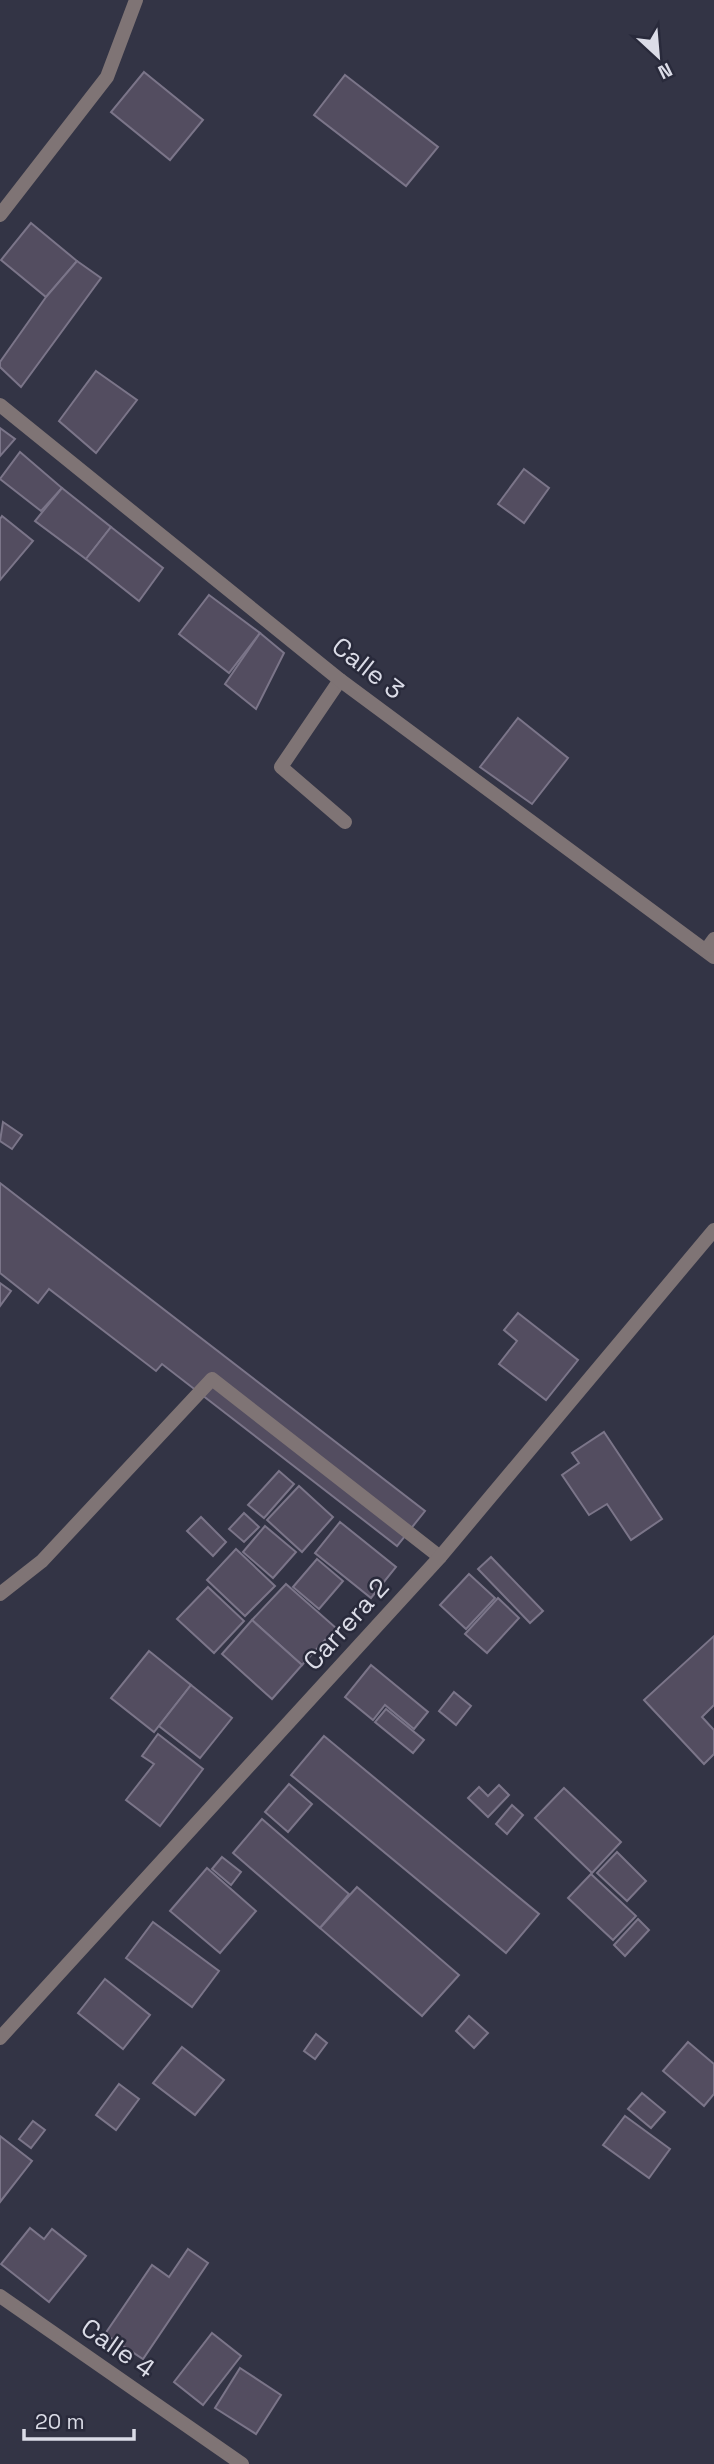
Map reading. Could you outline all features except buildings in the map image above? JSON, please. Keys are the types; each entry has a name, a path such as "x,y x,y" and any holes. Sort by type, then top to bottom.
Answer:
{"street":[{"path":"0,215 107,77 136,0"},
{"name":"Calle 3","path":"0,405 340,680 711,949"},
{"path":"340,680 281,767 345,821"},
{"name":"Carrera 2","path":"0,2038 440,1557 714,1230"},
{"path":"0,1594 42,1561 212,1378 440,1557"},
{"name":"Calle 4","path":"0,2296 242,2464"}]}
